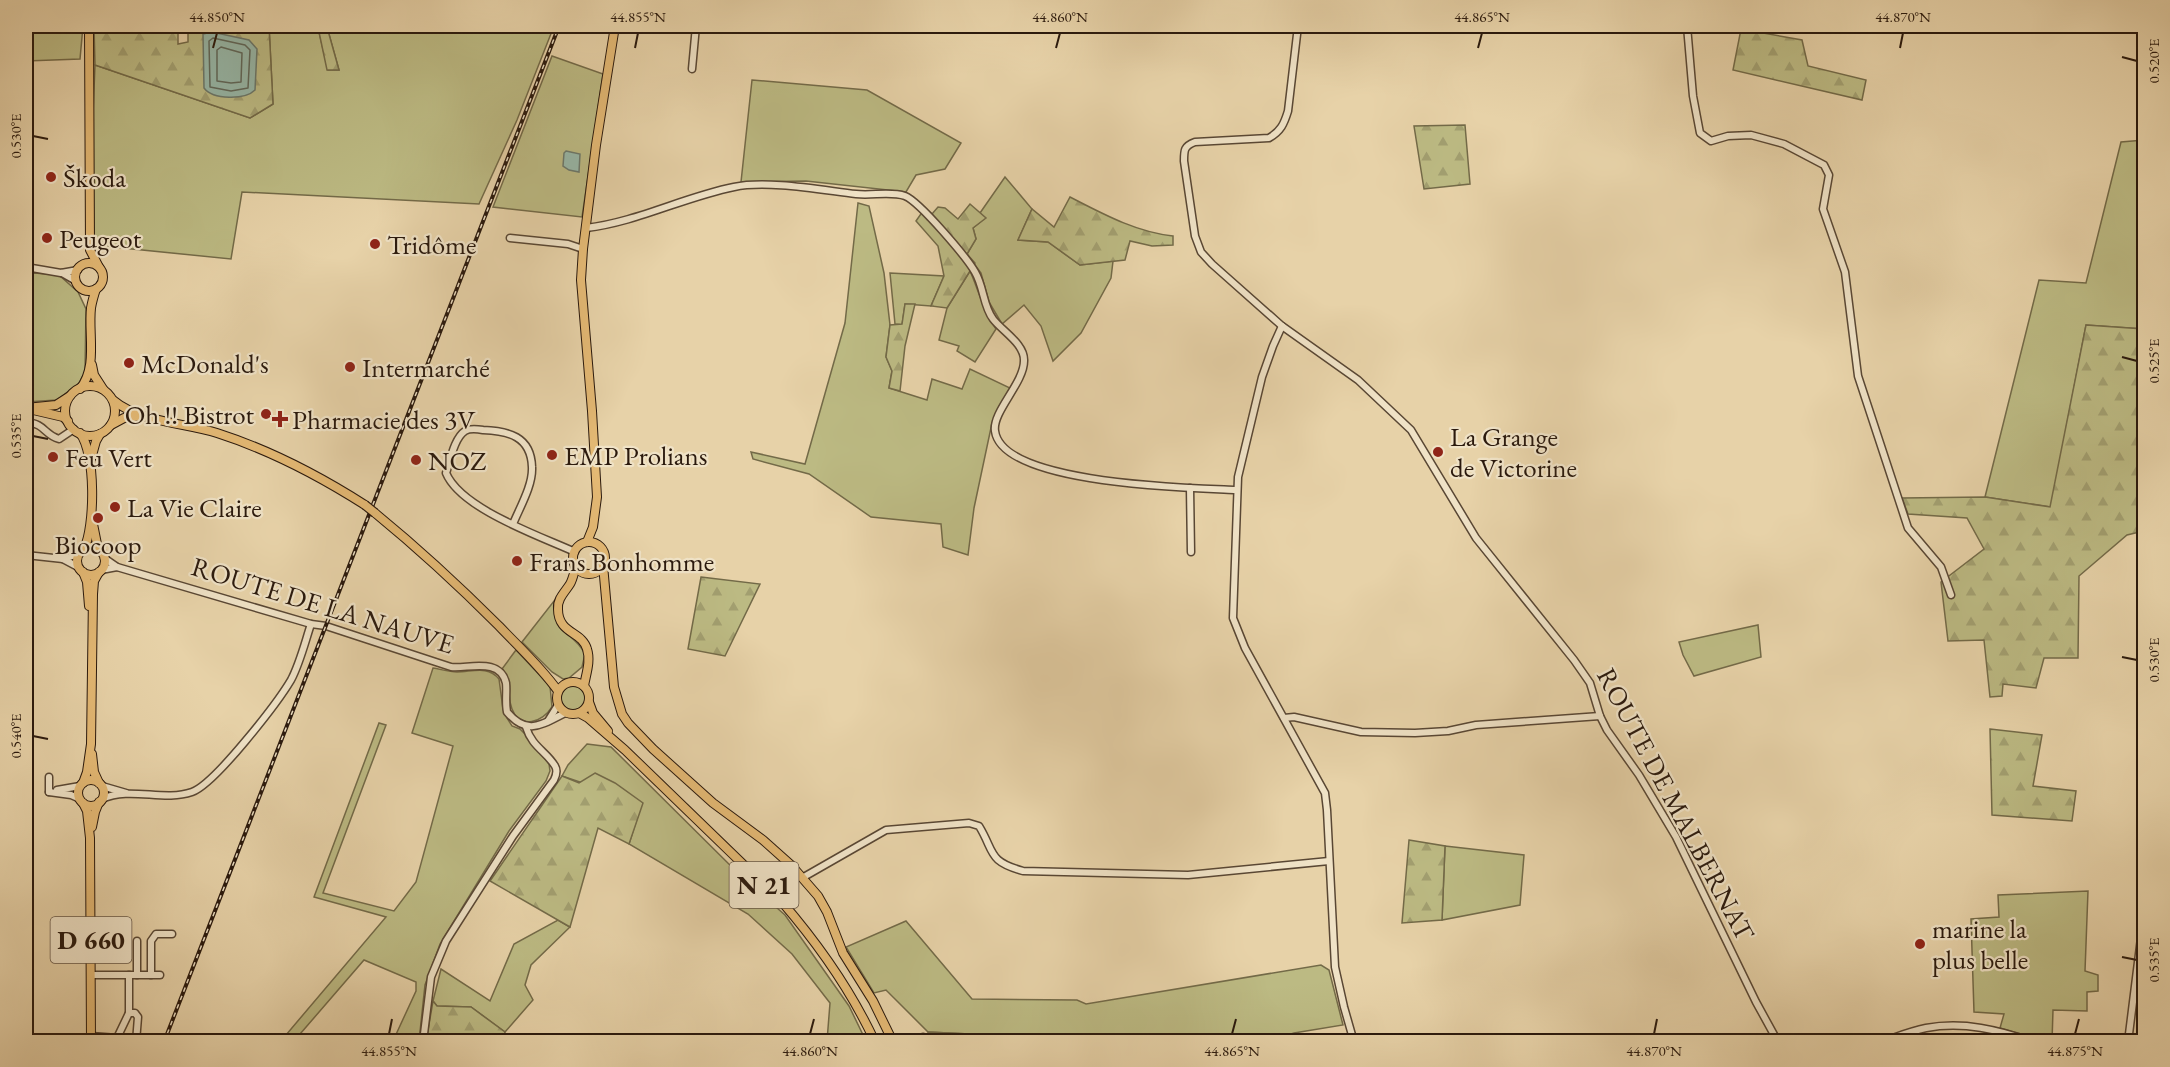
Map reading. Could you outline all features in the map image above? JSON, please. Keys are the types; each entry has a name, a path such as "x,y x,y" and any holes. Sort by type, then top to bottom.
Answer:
{"main road":[{"path":"86,291 96,289 101,285 103,278 90,250 89,26"},
{"path":"587,668 574,682 561,687 556,695 558,705 565,712 579,714 589,702 584,686 589,660 587,648 583,640 564,628 557,611 560,600 571,583 576,566 575,552 578,547 587,542 593,527 597,497 580,280 615,26"},
{"path":"90,250 80,267 76,281 78,286 86,291 91,309"},
{"path":"80,267 91,263 99,267"},
{"path":"96,289 91,309 91,360 94,375 113,400 143,416 207,430 250,444 299,466 365,506 414,545 465,592 561,687"},
{"path":"26,408 56,405 71,395 80,388 88,374 91,360"},
{"path":"80,388 96,387 104,390"},
{"path":"68,421 66,408 71,395"},
{"path":"110,426 115,414 113,400"},
{"path":"26,408 63,417 86,443 91,460"},
{"path":"91,647 87,582 81,570 81,552 87,541 91,508 91,460 96,441 101,433 124,418 143,416"},
{"path":"77,431 87,435 101,433"},
{"path":"91,508 98,549 104,558 94,581 91,647 91,744 94,772 101,784 101,801 91,806 81,801 78,790 87,772 91,744"},
{"path":"593,527 598,544 605,556 603,565 614,687 622,714 628,723 713,803 764,840 818,896 827,912 843,953 873,1000 893,1041"},
{"path":"587,542 598,544"},
{"path":"81,552 91,547 98,549"},
{"path":"571,583 603,565"},
{"path":"576,566 590,573 606,589"},
{"path":"81,570 91,575 100,571"},
{"path":"574,682 584,686"},
{"name":"N 21","path":"589,702 593,713 625,750"},
{"name":"N 21","path":"579,714 588,718 625,750 744,864 802,925 850,993 875,1041"},
{"path":"81,785 91,780 101,784"},
{"name":"D 660","path":"81,801 87,811 90,838 91,1039"},
{"name":"D 660","path":"90,838 95,812 101,801"}],"street":[{"path":"692,69 696,26"},
{"name":"ROUTE DE MALBERNAT","path":"1298,26 1288,111 1279,132 1269,138 1195,142 1187,145 1184,150 1195,236 1201,252 1282,326 1358,380 1411,430 1476,538 1568,652 1590,683 1600,716 1607,730 1640,775 1676,837 1756,1002 1778,1041"},
{"path":"1687,26 1693,96 1700,134 1711,141 1728,136 1751,135 1784,144 1824,165 1829,175 1823,209 1845,272 1858,376 1908,528 1941,567 1951,595"},
{"path":"586,228 609,225 692,197 737,187 799,187 863,195 904,196 924,211 975,272 992,318 1021,350 1025,359 1022,372 996,421 994,431 1007,450 1023,460 1048,470 1121,484 1236,490"},
{"path":"510,237 568,244 583,249"},
{"path":"26,267 61,273 76,281"},
{"path":"61,273 80,267"},
{"path":"1282,326 1262,377 1236,490 1233,618 1241,641 1324,793 1327,810 1335,967 1354,1041"},
{"path":"26,422 38,423 51,436 59,439 77,431"},
{"path":"513,524 531,478 531,455 523,442 505,431 474,429 465,431 458,438 446,473 450,482 483,510 513,524 575,552"},
{"path":"1190,488 1191,552"},
{"path":"63,559 81,552"},
{"path":"26,555 63,559 81,570"},
{"name":"ROUTE DE LA NAUVE","path":"104,558 117,567 311,624 326,626 451,667 491,666 501,673 506,682 507,712 518,724 526,727 534,744 556,767 556,773 554,780 513,836 446,941 431,977 423,1041"},
{"name":"ROUTE DE LA NAUVE","path":"100,571 117,567"},
{"path":"101,801 110,796 132,794 173,796 195,792 213,778 272,708 292,678 311,624"},
{"path":"548,722 558,705"},
{"path":"526,727 548,722 565,712"},
{"path":"1284,718 1294,717 1361,732 1414,734 1448,731 1476,725 1600,716"},
{"path":"49,777 49,792"},
{"path":"101,784 132,794"},
{"path":"49,792 81,785"},
{"path":"49,792 71,795 81,801"},
{"path":"802,878 886,830 969,823 979,826 991,855 1006,866 1023,871 1188,875 1329,861"},
{"path":"2128,1041 2145,914"},
{"path":"151,975 151,940 156,934 172,934"},
{"path":"137,941 137,975"},
{"path":"92,975 160,975"},
{"path":"91,1039 117,1040 129,1013 129,975"},
{"path":"129,1013 138,1017 136,1041"},
{"path":"1881,1041 1925,1028 1948,1025 1995,1029 2034,1041"},
{"path":"906,1041 922,1037 929,1041"}],"green space":[{"path":"26,26 83,26 80,59 26,61"},
{"path":"94,26 178,26 178,44 188,42 188,26 269,26 273,104 250,118 95,65"},
{"path":"269,26 319,32 328,70 339,70 327,27 554,26 517,120 479,204 242,192 231,259 93,245 92,139 95,65 250,118 273,104"},
{"path":"277,26 327,27 339,70 327,70 319,32"},
{"path":"1741,29 1802,40 1808,66 1866,80 1862,100 1733,70"},
{"path":"552,56 603,74 582,217 493,207"},
{"path":"752,80 867,90 961,143 945,169 916,175 906,192 806,181 741,182"},
{"path":"1465,125 1470,184 1424,189 1414,126"},
{"path":"2144,140 2144,329 2086,325 2051,507 1985,497 2039,280 2086,283 2121,142"},
{"path":"1005,177 1032,209 1018,240 1048,242 1080,265 1113,261 1111,278 1081,333 1053,361 1041,326 1024,305 1002,324 989,302 981,273 967,254 976,239 973,228 985,218 980,213"},
{"path":"1070,197 1107,216 1146,231 1173,236 1173,245 1152,246 1130,241 1125,260 1080,265 1048,242 1018,240 1032,209 1054,227"},
{"path":"858,203 869,206 884,273 890,325 886,357 892,371 889,388 927,400 932,379 962,389 970,369 1010,388 992,423 974,508 968,555 943,547 941,524 871,517 809,474 753,459 751,452 805,464 845,323"},
{"path":"970,204 986,218 973,228 976,239 967,254 975,263 947,308 931,306 944,276 938,246 916,221 925,208 932,214 938,207 945,208 958,219"},
{"path":"970,271 984,308 996,329 975,362 957,351 959,346 939,340 947,308"},
{"path":"890,273 944,276 931,306 905,304 902,325 895,324"},
{"path":"26,274 59,275 78,292 86,309 85,372 79,383 57,400 26,402"},
{"path":"905,304 915,304 905,346 900,391 889,388 892,371 886,357 890,325 902,324"},
{"path":"2086,325 2144,329 2144,531 2127,535 2079,576 2078,658 2044,658 2036,688 2003,684 2002,696 1990,697 1984,640 1948,641 1941,582 1984,549 1967,518 1908,514 1902,498 1985,497 2050,507"},
{"path":"701,577 760,584 725,656 688,649"},
{"path":"554,601 557,622 585,654 582,667 569,678 563,679 552,672 522,642"},
{"path":"1758,625 1761,657 1694,676 1679,642"},
{"path":"516,650 550,686 552,707 537,720 526,722 520,720 510,703 509,685 502,669"},
{"path":"433,668 454,672 480,670 490,672 499,679 503,709 507,718 512,726 520,729 526,735 549,764 550,771 546,781 509,831 440,944 425,985 419,1041 393,1041 416,991 416,982 364,960 294,1041 280,1042 386,917 314,897 379,723 386,725 323,893 394,911 416,882 453,746 412,733"},
{"path":"573,686 578,687 584,693 584,703 578,709 573,710 568,709 562,703 561,698 562,693 568,687"},
{"path":"1990,729 2042,735 2033,786 2076,791 2072,821 1992,815"},
{"path":"587,744 611,747 744,879 785,915 849,1006 866,1041 827,1041 830,1003 792,954 748,914 629,844 642,803 562,776 568,765"},
{"path":"595,773 615,783 643,803 629,844 598,828 570,927 490,881 562,776 579,783"},
{"path":"1409,840 1445,846 1442,920 1402,923"},
{"path":"1445,846 1524,855 1520,905 1442,920"},
{"path":"2088,891 2085,971 2098,975 2098,991 2087,992 2087,1011 2053,1010 2052,1042 2000,1028 2004,1014 1974,1012 1971,919 1999,917 1998,895"},
{"path":"558,920 570,927 531,965 525,985 533,1000 505,1032 471,1007 437,1006 433,1001 441,969 490,1001 514,944"},
{"path":"906,921 972,999 1077,1000 1086,1004 1321,965 1329,970 1343,1025 1294,1033 1266,1042 1037,1042 1011,1036 928,1032 886,990 874,993 846,947"},
{"path":"433,1001 437,1006 471,1007 505,1032 502,1041 426,1042"},
{"path":"928,1032 1011,1036 1036,1041 932,1041"}],"water":[{"path":"212,32 249,40 257,49 255,90 244,96 221,97 204,88 203,34"},
{"path":"566,151 580,154 579,172 563,166"}],"railway":[{"path":"164,1042 559,26"}],"place":[{"name":"Škoda","path":"51,177"},
{"name":"Peugeot","path":"47,238"},
{"name":"Tridôme","path":"375,244"},
{"name":"McDonald's","path":"129,363"},
{"name":"Intermarché","path":"350,367"},
{"name":"Oh !! Bistrot","path":"266,414"},
{"name":"Pharmacie des 3V","path":"280,419"},
{"name":"La Grange de Victorine","path":"1438,452"},
{"name":"EMP Prolians","path":"552,455"},
{"name":"Feu Vert","path":"53,457"},
{"name":"NOZ","path":"416,460"},
{"name":"La Vie Claire","path":"115,507"},
{"name":"Biocoop","path":"98,518"},
{"name":"Frans Bonhomme","path":"517,561"},
{"name":"marine la plus belle","path":"1920,944"}]}
